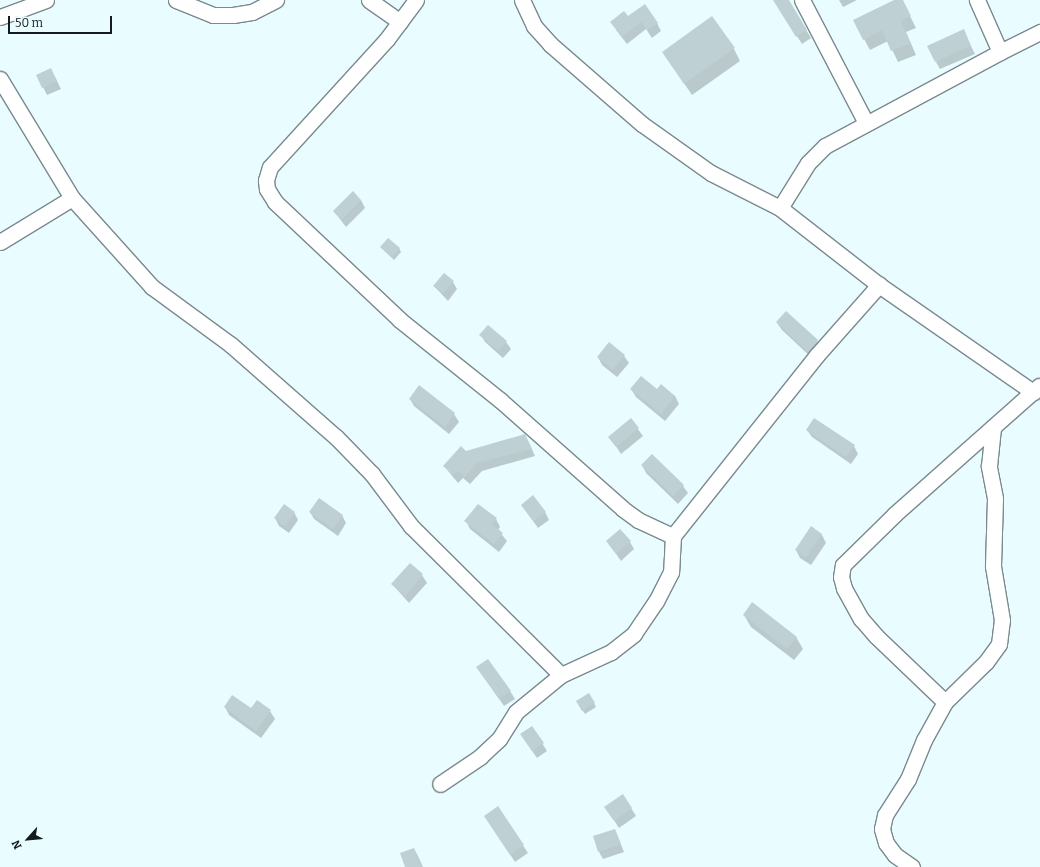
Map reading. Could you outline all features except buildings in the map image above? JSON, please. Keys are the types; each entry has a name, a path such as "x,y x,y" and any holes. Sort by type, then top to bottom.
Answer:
{"street":[{"path":"0,17 46,0"},
{"path":"176,0 213,15 233,15 252,12 276,0"},
{"path":"368,0 400,22"},
{"path":"416,0 400,22 340,92 270,167 266,180 267,189 275,202 400,320 500,400 623,509 638,520 673,536"},
{"path":"522,0 534,26 550,44 642,124 711,173 780,208 879,285 1037,389 993,427 843,565 841,577 852,605 866,625 945,702"},
{"path":"802,0 866,123"},
{"path":"977,0 1000,52"},
{"path":"780,208 808,163 825,146 1040,32"},
{"path":"0,79 72,198 152,287 230,344 336,437 372,474 412,526 561,675"},
{"path":"0,242 72,198"},
{"path":"440,784 480,757 499,739 516,712 561,675 611,652 634,634 656,601 671,572 673,536 817,355 879,285"},
{"path":"912,867 895,855 886,843 882,829 886,815 908,779 924,740 945,702 986,662 999,644 1002,620 993,566 995,498 989,466 993,427"}]}
